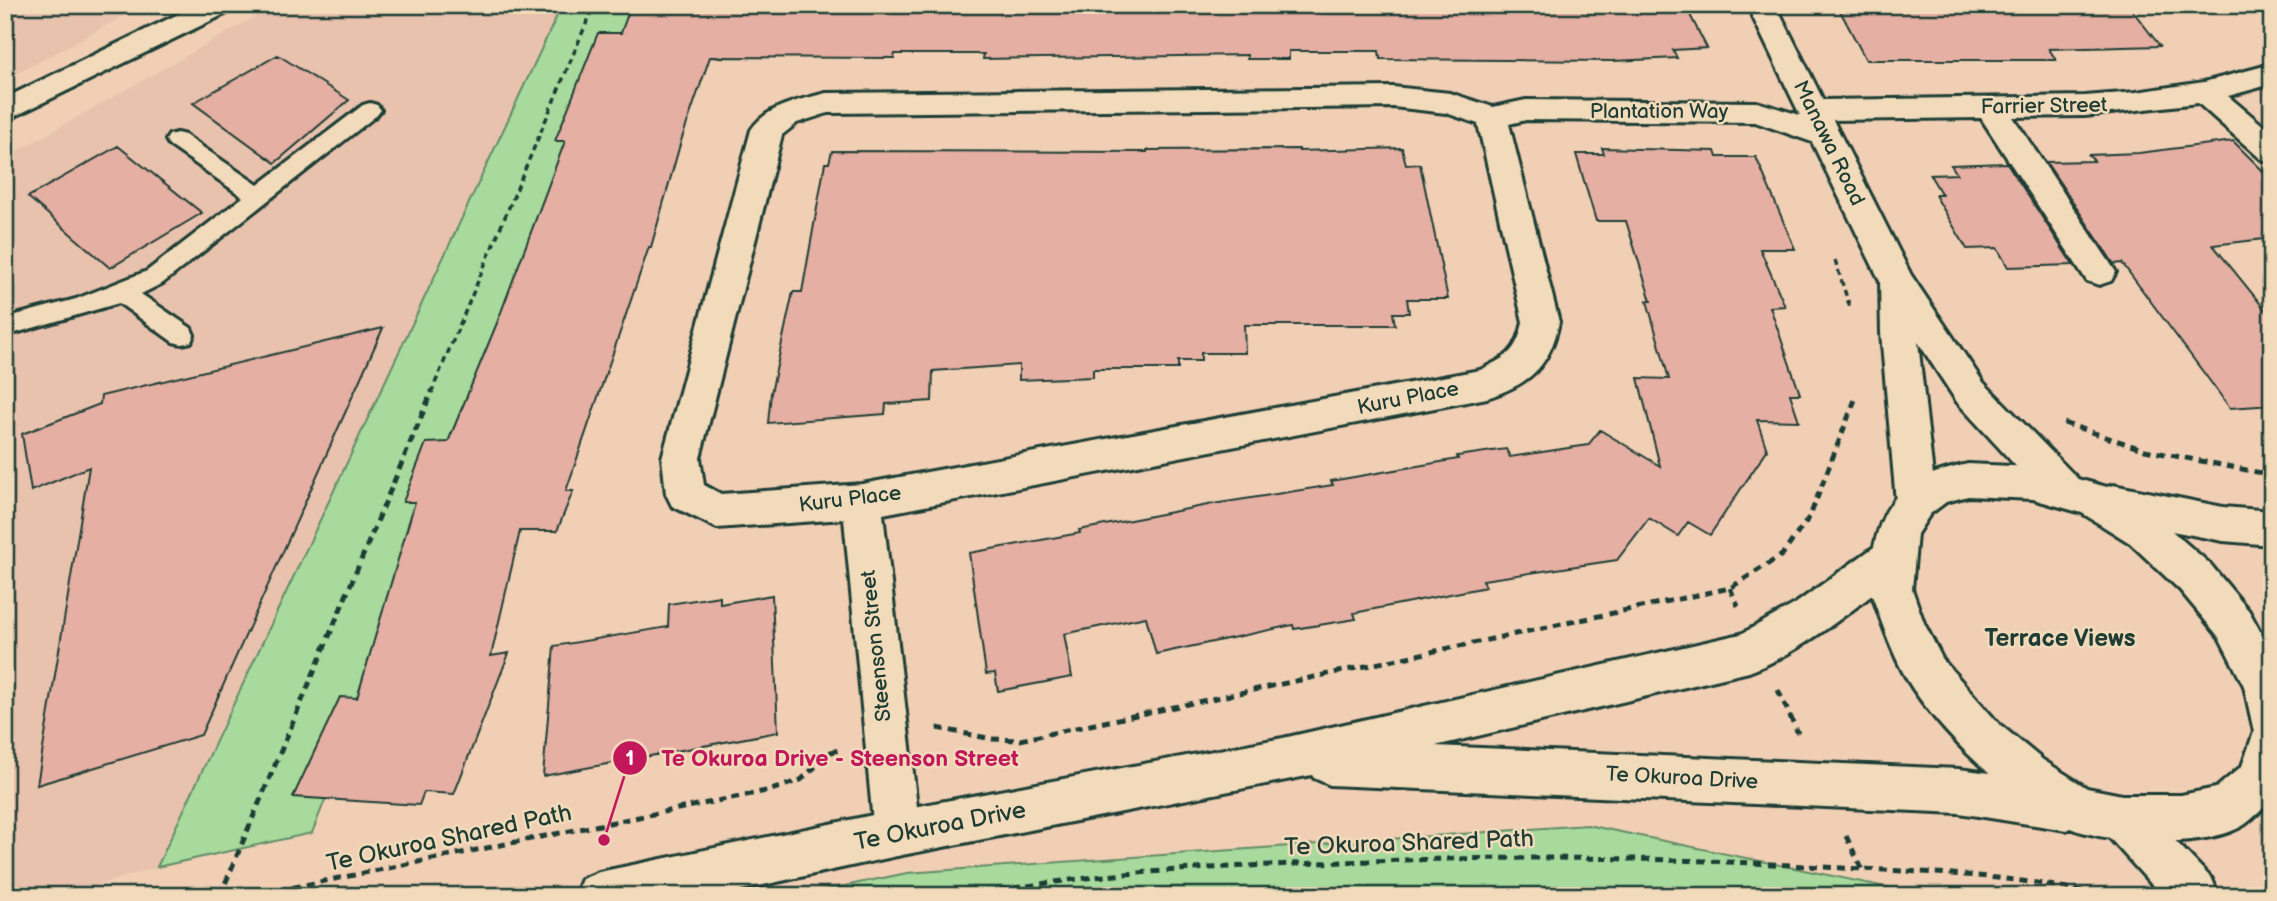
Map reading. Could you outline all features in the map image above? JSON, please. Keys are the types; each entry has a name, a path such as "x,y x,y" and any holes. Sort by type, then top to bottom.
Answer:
{"street":[{"path":"5,111 221,5"},
{"name":"Manawa Road","path":"1761,5 1897,281 1970,392 2078,494"},
{"name":"Farrier Street","path":"1818,122 1990,107 2085,106 2136,102 2204,92 2272,74"},
{"path":"2204,92 2272,151"},
{"name":"Kuru Place","path":"1393,97 1450,103 1492,118 1541,321 1538,341 1523,365 1487,383 862,500 717,511 686,495 681,458 767,130 786,116 826,103 1393,97"},
{"path":"1990,107 2099,272"},
{"name":"Plantation Way","path":"1492,118 1526,110 1757,112 1818,122"},
{"name":"Manawa Road","path":"1897,281 1899,333 1916,502"},
{"path":"2195,896 2101,813 2027,776 1982,738 1928,674 1905,628 1891,589 1898,530 1916,502 1935,488 1968,480 2022,482 2222,524 2272,528"},
{"path":"2078,494 2144,531 2195,577 2234,624 2265,684 2272,723"},
{"name":"Steenson Street","path":"862,500 897,833"},
{"name":"Te Okuroa Drive","path":"599,896 897,833 1283,761 1749,652 1810,617 1893,557"},
{"name":"Te Okuroa Drive","path":"1283,761 1959,791 2101,813 2181,818 2227,809 2268,771"}],"lane":[{"path":"5,327 49,317 123,293 155,277 370,110"},
{"path":"177,140 260,198"},
{"path":"123,293 182,335"}],"path":[{"path":"220,896 594,5"},
{"path":"1835,258 1852,318"},
{"path":"929,729 940,727 992,739 1020,740 1730,588 1782,555 1810,516 1856,398 1857,388"},
{"path":"2052,419 2145,450 2272,475"},
{"path":"1730,588 1862,870"},
{"name":"Te Okuroa Shared Path","path":"251,896 771,790 800,780 831,752 849,747"},
{"name":"Te Okuroa Shared Path","path":"958,896 1095,877 1405,859 1548,856 1723,860 2009,879 2068,886 2104,896"}],"shaded area":[{"path":"5,5 144,5 5,80"},
{"path":"276,5 562,5 157,867 62,896 5,896 5,158"}],"green space":[{"path":"562,5 637,5 312,833 157,867"},
{"path":"1587,825 1929,896 796,896 907,873"}],"building":[{"path":"631,5 1685,5 1707,48 1673,50 1677,58 1613,61 1380,59 1379,51 1289,51 1289,59 1247,59 1247,55 983,59 984,54 895,54 894,58 710,57 681,141 651,247 566,491 573,491 557,531 520,531 491,656 509,653 454,794 424,792 419,805 293,797 340,697 357,698 415,502 403,502 426,443 448,442 497,323 565,141 555,141 598,33 621,33"},
{"path":"1837,5 2128,5 2160,46 2049,49 2056,60 1866,60"},
{"path":"278,55 349,100 275,163 193,103"},
{"path":"2233,141 2272,180 2272,238 2213,245 2272,318 2272,405 2230,408 2122,263 2114,264 2046,162 2094,161 2089,155 2139,153"},
{"path":"118,146 202,213 110,268 28,197"},
{"path":"1402,148 1406,165 1420,164 1448,299 1407,299 1409,313 1393,313 1395,325 1244,325 1245,353 1201,353 1201,361 1178,361 1178,369 1093,369 1093,377 1019,380 1019,365 933,371 932,401 886,404 885,414 768,423 771,393 793,292 802,292 825,163 829,163 832,151 1147,152"},
{"path":"1602,148 1715,151 1717,157 1756,157 1795,249 1760,249 1785,306 1770,307 1800,394 1790,394 1799,421 1757,420 1767,450 1710,535 1688,522 1678,536 1649,518 1617,560 1483,580 1486,587 1354,613 1356,619 1294,629 1293,625 1156,654 1146,617 1064,634 1072,677 998,691 995,673 986,674 969,553 1080,533 1079,530 1213,504 1333,485 1331,481 1458,459 1457,456 1506,449 1510,457 1588,445 1600,430 1660,466 1638,378 1669,379 1647,301 1651,301 1626,221 1596,221 1576,154 1604,154"},
{"path":"2007,163 2073,265 2008,267 1997,248 1967,249 1935,195 1942,195 1930,175 1957,174 1951,165"},
{"path":"383,328 201,735 37,785 89,467 31,491 22,434 100,404 101,396"},
{"path":"772,595 778,732 543,776 554,646 668,627 669,604 720,596 720,604"}],"place":[{"name":"Te Okuroa Drive - Steenson Street","path":"604,840"}],"district":[{"name":"Terrace Views","path":"2060,638"}]}
